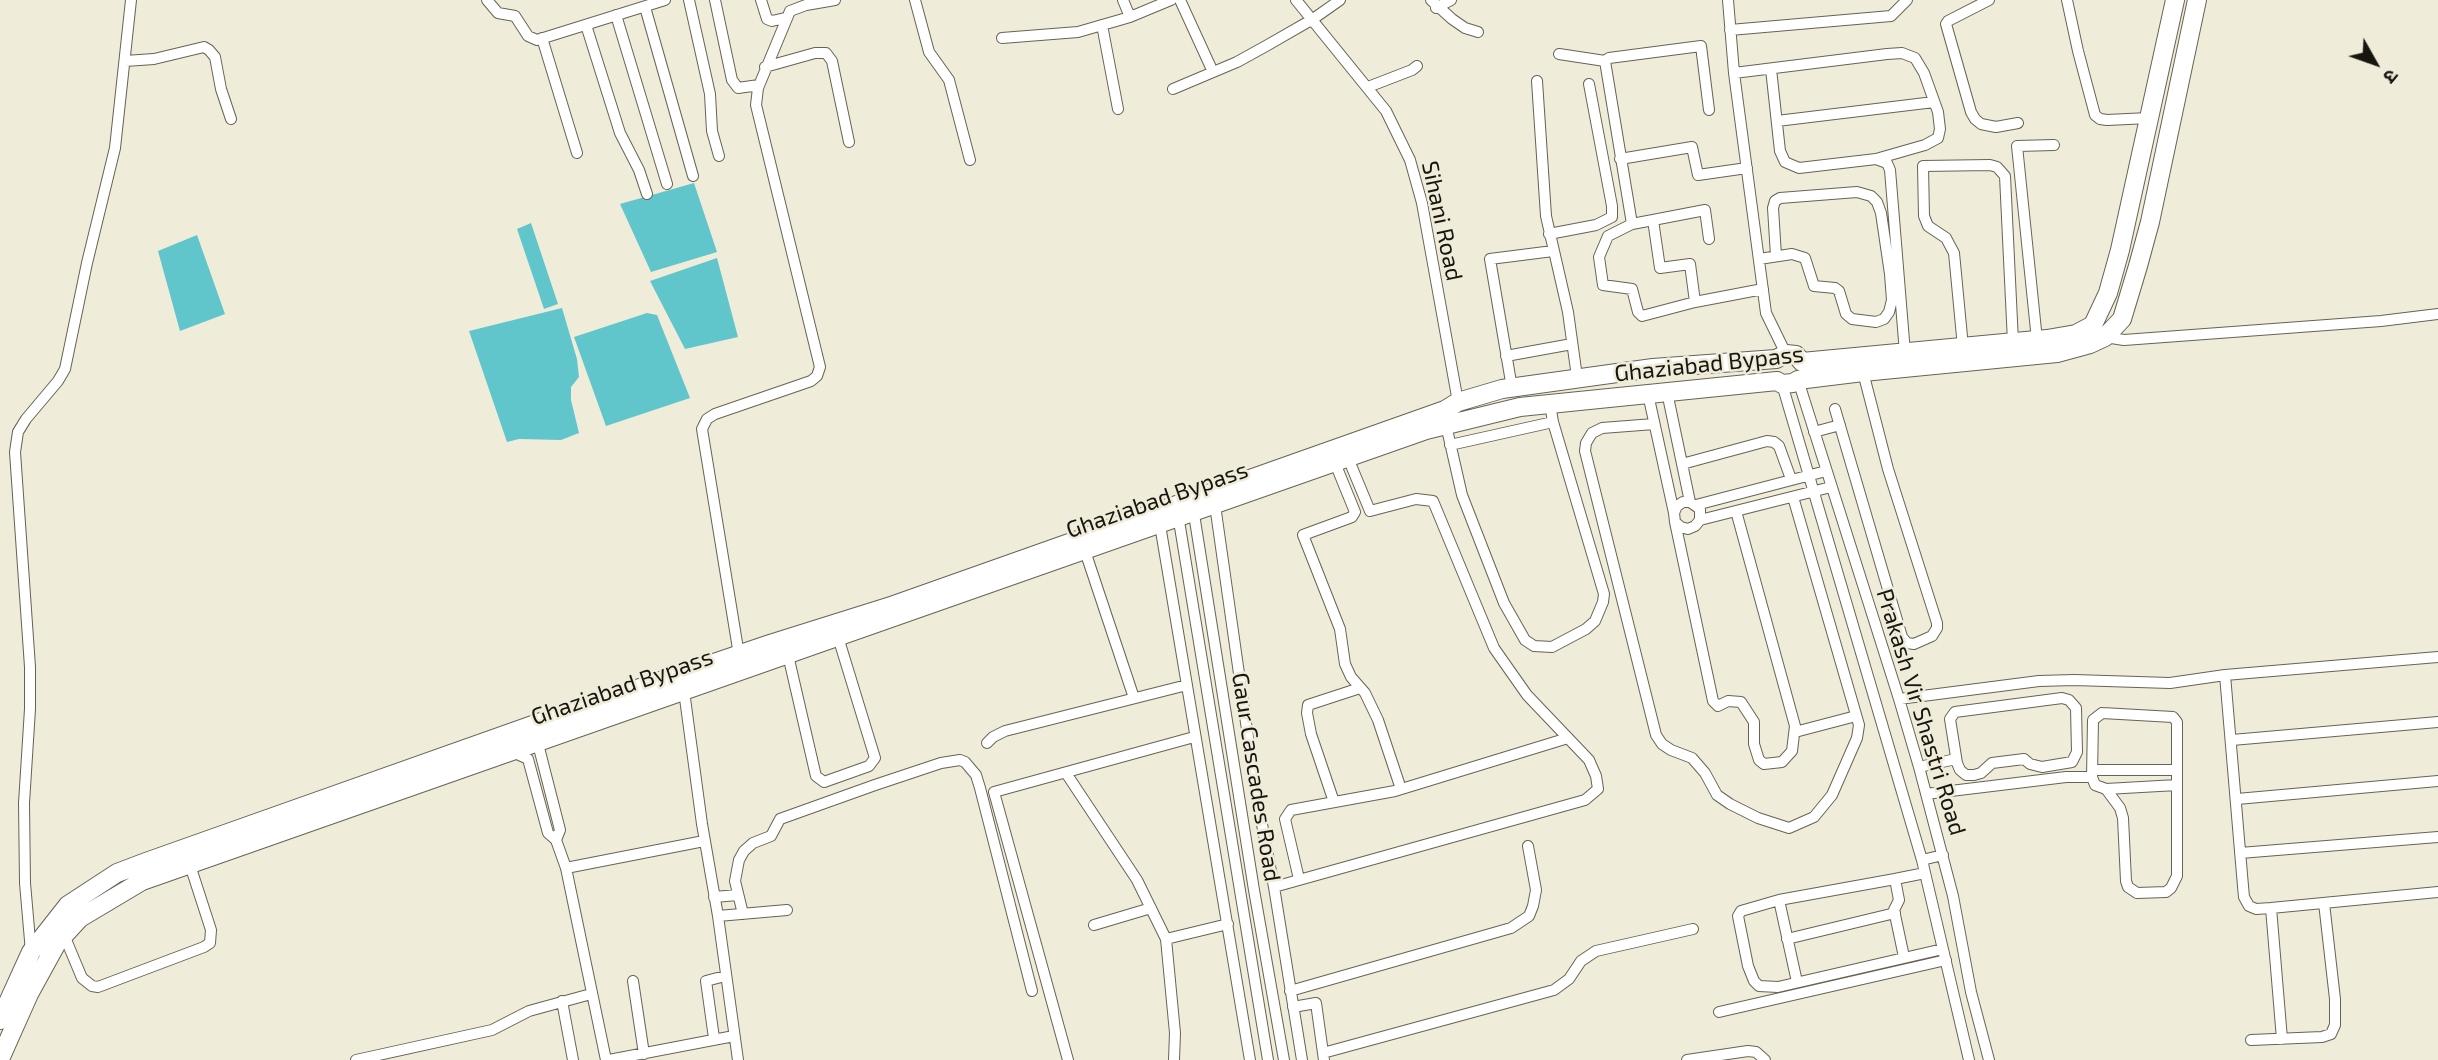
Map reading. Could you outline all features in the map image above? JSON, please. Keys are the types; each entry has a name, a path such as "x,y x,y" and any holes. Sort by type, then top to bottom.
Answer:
{"highway":[{"name":"Ghaziabad Bypass","path":"0,1020 31,952 68,905 117,873 370,782 684,691 1160,525 1185,509 1215,505 1446,425 1520,407 1551,413 1787,370 1905,353 2076,334 2097,320 2111,282 2175,0"},
{"path":"2105,337 2122,319 2138,266 2197,0"},
{"path":"2139,165 2161,169"},
{"path":"2133,191 2155,196"},
{"name":"Ghaziabad Bypass","path":"0,1059 29,994 64,934 80,918 142,881 511,752 535,735 739,655 1185,509 1445,410 1458,402 1512,388 1577,377 1686,365 1863,372 2057,353 2105,337"},
{"path":"370,782 375,800"}],"street":[{"path":"31,952 25,883 24,811 30,667 15,452 18,432 65,369 115,148 131,0"},
{"path":"487,0 498,13 515,16 532,39 665,0"},
{"path":"689,0 710,94 712,131 719,156"},
{"path":"715,0 732,80 738,88 759,85"},
{"path":"761,0 767,19 772,21 785,18"},
{"path":"739,655 707,461 704,423 715,414 811,381 817,376 820,362 767,145 756,113 759,85 789,11 796,7 835,0"},
{"path":"915,0 929,52 949,80 970,160"},
{"path":"1124,0 1129,17"},
{"path":"1002,38 1065,34 1129,17 1171,0"},
{"path":"1180,0 1213,72"},
{"name":"Sihani Road","path":"1296,0 1386,111 1413,171 1422,203 1458,402"},
{"path":"1173,89 1266,47 1340,0"},
{"path":"1434,4 1451,0"},
{"path":"1728,0 1734,72 1766,313 1787,370"},
{"path":"1730,30 1891,16 1907,0"},
{"path":"1989,0 1948,21 1946,27 1975,119 1981,124 1996,127 2018,123"},
{"path":"2067,0 2095,115 2107,120 2149,118"},
{"path":"1434,4 1465,28 1478,33"},
{"path":"645,7 693,176"},
{"path":"616,15 667,184"},
{"path":"586,25 620,133 639,170 647,194"},
{"path":"1102,25 1118,109"},
{"path":"542,38 577,153"},
{"path":"1559,54 1605,61 1609,58 1701,46 1709,110"},
{"path":"125,61 154,59 204,47 215,57 221,89 231,119"},
{"path":"765,68 815,53 826,53 832,61 849,142"},
{"path":"1734,72 1902,53 1915,58 1920,64 1934,102 1940,129 1935,141 1876,159 1791,166 1782,157 1771,69"},
{"path":"1605,61 1632,224"},
{"path":"1368,87 1416,66"},
{"path":"1537,80 1549,234 1568,312 1577,377"},
{"path":"1549,234 1596,225 1612,217 1589,84"},
{"path":"1777,121 1934,102"},
{"path":"2036,340 2017,146 2054,145"},
{"path":"1620,159 1692,147 1698,175 1747,168"},
{"path":"1876,159 1887,163 1890,170 1905,353"},
{"path":"1963,347 1954,253 1946,237 1928,226 1924,216 1923,166 1990,165 1997,167 2005,176 2013,342"},
{"path":"1759,259 1792,254 1805,258 1814,286 1835,288 1839,291 1846,314 1852,319 1876,322 1889,313 1892,300 1890,274 1881,213 1877,202 1871,196 1857,192 1788,196 1775,201 1773,208 1776,256"},
{"path":"1709,239 1705,210 1632,224 1608,236 1599,257 1603,285 1632,289 1638,312 1642,316 1695,302 1763,289"},
{"path":"1653,220 1660,268 1690,264 1695,302"},
{"path":"1512,388 1490,259 1553,250"},
{"path":"2105,337 2124,340 2381,321 2438,314"},
{"path":"1506,356 1572,344"},
{"name":"Prakash Vir Shastri Road","path":"1787,370 1814,432 1919,767 1943,855 1971,992 1989,1060"},
{"name":"Prakash Vir Shastri Road","path":"1787,370 1809,477 1922,860 1969,1060"},
{"path":"1835,409 1902,637 1910,645 1929,638 1935,633 1937,623 1888,469 1863,372"},
{"path":"1667,392 1682,464 1693,503 1700,509 1700,520"},
{"path":"1648,394 1713,701 1718,706 1728,702 1741,702 1754,722 1756,753 1764,764 1782,762 1792,751 1795,732 1736,511"},
{"path":"1446,425 1450,445 1468,513 1516,626 1525,640 1534,646 1552,647 1586,629 1595,621 1604,594 1551,413 1450,445"},
{"path":"1654,424 1602,428 1592,433 1585,451 1656,736 1671,750 1692,758 1705,773 1717,795 1730,804 1766,821 1789,828 1814,817 1832,795 1857,738 1859,724 1793,497"},
{"path":"1814,432 1840,425"},
{"path":"1682,464 1767,441 1779,446 1791,479"},
{"path":"1341,460 1370,511"},
{"path":"1341,460 1355,512 1353,516"},
{"path":"1674,518 1677,506 1683,502 1693,503 1826,471"},
{"path":"1674,518 1681,527 1688,529 1700,520 1831,487"},
{"path":"1274,887 1585,800 1598,789 1589,760 1527,695 1494,648 1433,501 1416,499 1353,516 1303,535 1340,629 1345,664 1378,720 1401,789"},
{"path":"1215,505 1256,793 1274,887 1301,1060"},
{"name":"Gaur Cascades Road","path":"1185,509 1240,796 1284,1060"},
{"name":"Gaur Cascades Road","path":"1185,509 1224,797 1268,1060"},
{"path":"1160,525 1250,1060"},
{"path":"1085,551 1134,698"},
{"path":"789,655 816,776 824,782 869,765 875,758 838,637"},
{"path":"1899,699 2039,681 2170,683 2438,657"},
{"path":"2225,676 2240,853 2246,902 2252,909 2438,892"},
{"path":"988,743 1005,731 1187,685"},
{"path":"1334,802 1311,734 1308,705 1360,688"},
{"path":"684,691 738,1060"},
{"path":"2062,698 2069,700 2076,708 2077,752 2072,762 2042,767 2030,764 2024,759 1992,763 1981,773 1966,775 1960,770 1956,759 1950,719 1955,712 2062,698"},
{"path":"2106,789 2120,808 2123,818 2128,887 2137,894 2158,893 2171,888 2177,876 2177,785 2177,770 2175,719 2102,713 2093,720 2092,774 2095,785 2106,789 2177,785"},
{"path":"1795,732 1856,716"},
{"path":"2232,740 2438,722"},
{"path":"535,735 560,830 556,840"},
{"path":"1068,1060 994,792 1194,737"},
{"path":"1299,879 1285,819 1291,810 1401,789 1569,737"},
{"path":"511,752 528,758 548,833 556,840 565,868 608,1060 734,1036"},
{"path":"1919,767 1956,759"},
{"path":"743,914 735,881 739,860 744,850 771,836 780,819 941,763 960,760 976,775 1032,991"},
{"path":"1926,794 2092,774 2177,770"},
{"path":"1066,773 1137,880 1166,939 1175,1033 1174,1060"},
{"path":"2237,799 2438,781"},
{"path":"1240,796 1256,793"},
{"path":"1207,800 1224,797"},
{"path":"2240,853 2438,837"},
{"path":"565,868 704,841"},
{"path":"1290,991 1511,928 1529,916 1533,906 1536,890 1528,846"},
{"path":"1922,860 1943,855"},
{"path":"64,934 82,978 98,987 204,947 210,943 211,930 190,865"},
{"path":"1925,873 1744,909 1739,913 1748,966 1759,986 1778,986 1943,949"},
{"path":"1895,879 1899,900 1894,910 1904,957"},
{"path":"714,897 738,895"},
{"path":"1779,901 1797,982"},
{"path":"2251,1040 2328,1036 2334,1026 2335,999 2325,903"},
{"path":"1094,925 1151,908"},
{"path":"2271,908 2282,1039"},
{"path":"718,916 787,910"},
{"path":"1787,939 1895,913"},
{"path":"1166,939 1228,925"},
{"path":"1293,1007 1316,1003 1324,1057 1555,990 1569,979 1581,961 1596,951 1693,929"},
{"path":"1719,1012 1945,960"},
{"path":"714,1038 706,981 725,976"},
{"path":"632,981 644,1054"},
{"path":"356,1060 492,1030 528,1011 591,993"},
{"path":"562,1001 573,1060"},
{"path":"1687,1060 1748,1051 1756,1052 1765,1060"}],"water":[{"path":"694,183 717,252 651,272 620,204"},
{"path":"531,223 558,304 544,309 517,229"},
{"path":"197,235 225,314 180,331 158,251"},
{"path":"717,258 738,337 685,349 650,281"},
{"path":"562,308 577,359 579,377 571,387 571,400 579,433 561,440 519,439 507,442 469,331"},
{"path":"647,313 657,315 690,398 606,426 574,337"}]}
